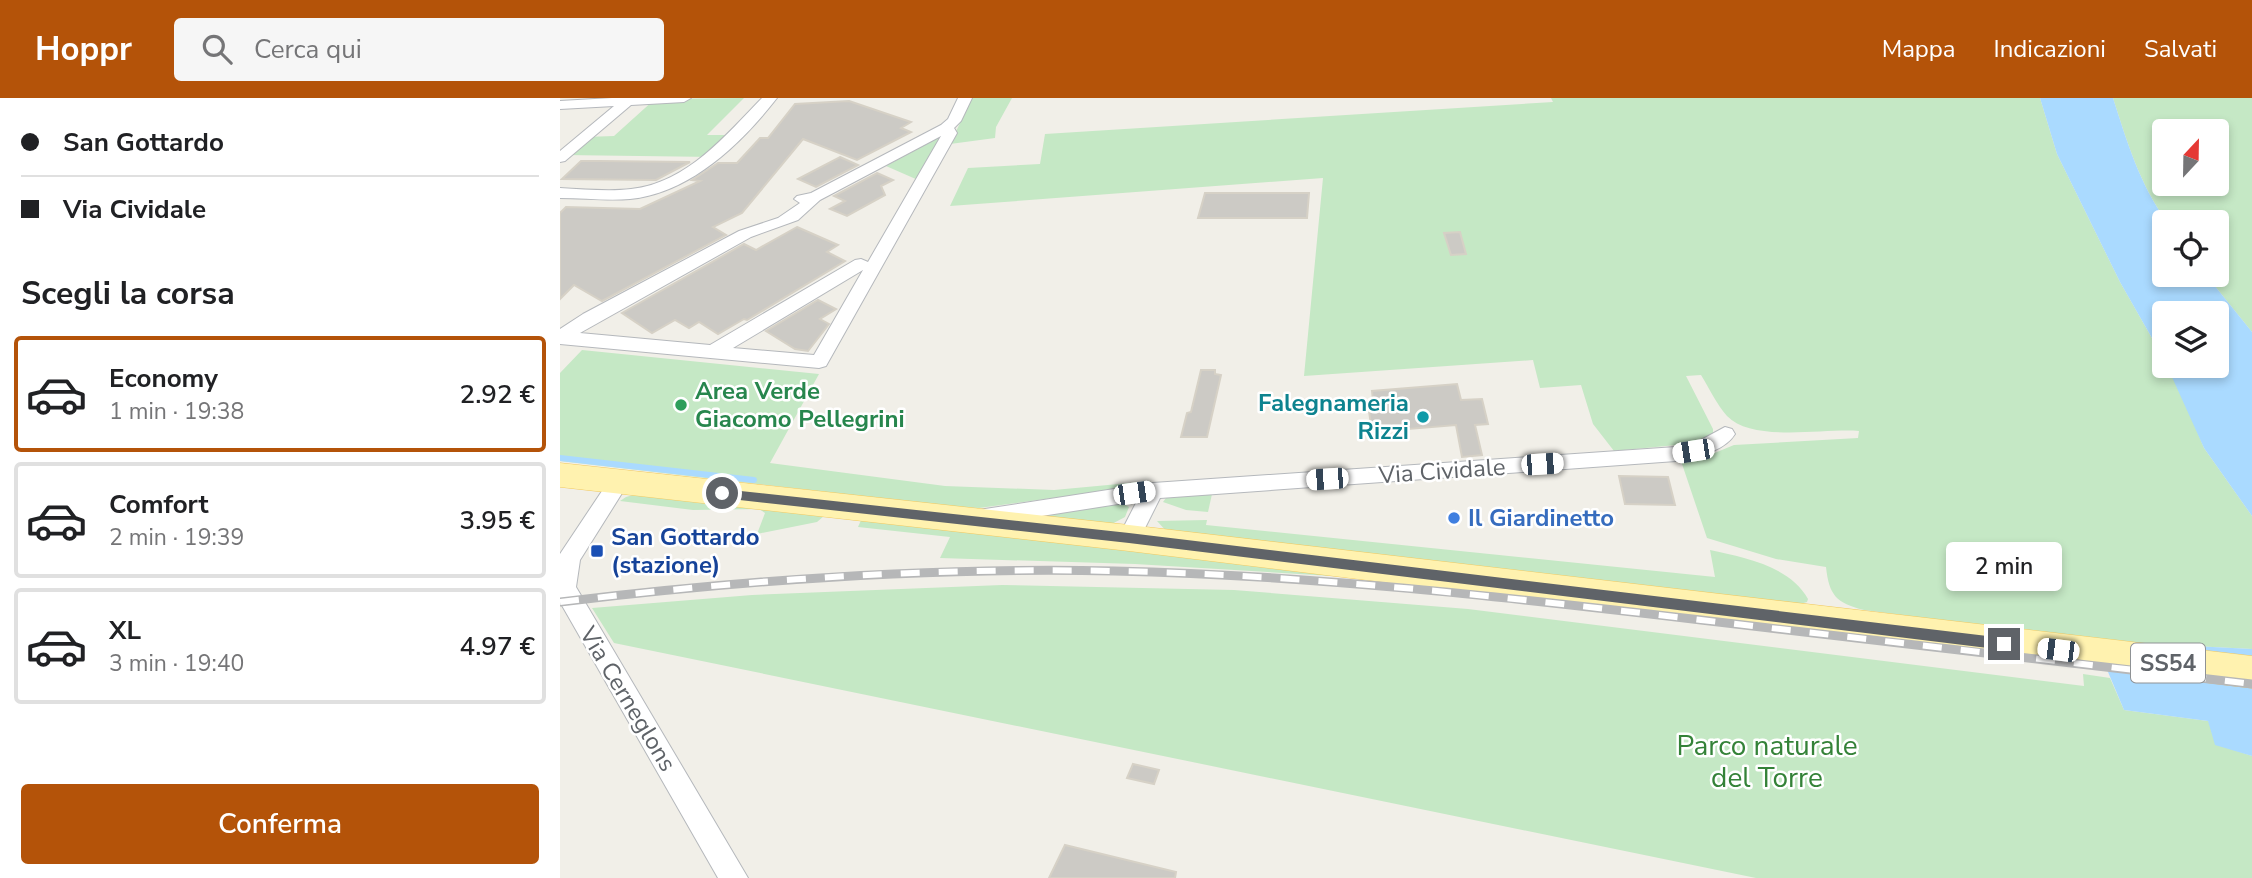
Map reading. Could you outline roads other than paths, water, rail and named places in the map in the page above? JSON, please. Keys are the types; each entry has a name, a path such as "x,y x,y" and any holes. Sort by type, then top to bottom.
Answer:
{"main road":[{"name":"Via Cividale","path":"560,475 1129,538 2252,672"}],"street":[{"path":"560,106 684,98"},
{"path":"560,193 631,194 654,189 708,162 770,98"},
{"path":"561,337 589,317 746,234 770,228 795,215 807,208 815,197 946,128 954,121 965,98"},
{"path":"560,158 629,100"},
{"path":"561,337 819,362 950,133 946,128"},
{"path":"712,352 861,264"},
{"name":"Via Cividale","path":"959,521 1153,491 1676,454 1707,446 1725,434"},
{"name":"Via Cerneglons","path":"619,482 569,558 564,588 734,878"},
{"path":"1129,538 1153,491"}],"water":[{"path":"2040,98 2113,98 2129,147 2159,210 2152,210 2152,287 2216,287 2227,301 2152,301 2152,338 2120,282 2057,154"},
{"path":"2229,304 2252,332 2252,516 2204,448 2172,378 2229,378"},
{"path":"2095,641 2252,649 2252,756 2215,745 2208,721 2124,710"}],"waterway":[{"path":"560,458 754,480"}],"railway":[{"path":"560,602 767,581 905,573 1044,570 1187,573 1481,595 2252,684"}],"place":[{"name":"Area Verde Giacomo Pellegrini","path":"681,405"},
{"name":"Falegnameria Rizzi","path":"1423,417"},
{"name":"Il Giardinetto","path":"1454,518"},
{"name":"San Gottardo (stazione)","path":"597,551"}],"park label":[{"name":"Parco naturale del Torre","path":"1767,762"}]}
